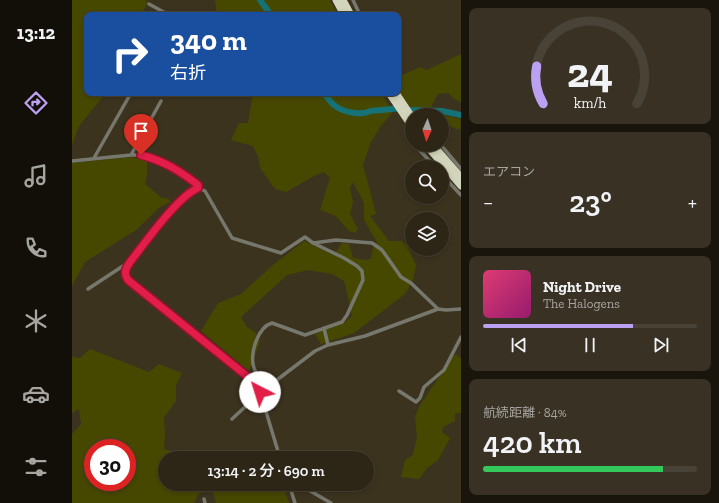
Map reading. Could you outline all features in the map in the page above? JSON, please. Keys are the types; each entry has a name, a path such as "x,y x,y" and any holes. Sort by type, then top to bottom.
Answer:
{"highway":[{"path":"336,0 342,12"},
{"path":"343,0 349,12"},
{"path":"391,96 405,117"},
{"path":"398,96 406,108"},
{"path":"432,152 461,186"},
{"path":"439,152 461,176"}],"street":[{"path":"353,0 359,12"},
{"path":"149,4 164,12"},
{"path":"94,158 129,96"},
{"path":"131,155 161,101"},
{"path":"421,152 429,160"},
{"path":"447,152 461,169"},
{"path":"72,161 131,155 141,155 152,158 180,171 198,185 198,188 204,191 232,238 281,253 305,237 313,243 344,258 362,271 363,280 347,315 342,322 306,335 272,323 267,324 261,332 254,347 253,365 260,382 258,385 278,451"},
{"path":"461,176 450,183 461,195"},
{"path":"198,188 193,190 173,208 130,262 125,273 128,280 258,385"},
{"path":"313,243 336,240 372,243 382,250 401,277 411,283 438,309"},
{"path":"88,289 130,262"},
{"path":"232,419 260,392 315,351 328,345 365,336 438,309 446,310 461,308"},
{"path":"324,328 328,345"},
{"path":"399,391 416,402 420,398 424,387 444,370 461,337"},
{"path":"291,491 295,503"},
{"path":"309,491 331,503"}],"shaded area":[{"path":"72,0 145,0 148,2 143,12 84,12 84,96 104,96 79,126 72,145"},
{"path":"215,0 330,0 336,12 217,12"},
{"path":"461,54 461,102 456,100 448,93 438,94 431,108 410,108 401,94 401,76 420,67 427,70"},
{"path":"252,96 383,96 393,112 381,126 371,142 363,165 376,214 370,216 389,241 402,241 405,244 405,256 412,256 416,265 413,280 405,294 354,333 321,344 315,334 344,323 352,316 344,281 332,274 308,270 287,275 241,317 247,327 255,332 260,342 249,371 201,331 218,303 241,294 273,265 304,241 334,255 342,243 349,244 353,258 365,260 371,259 373,248 377,242 364,220 364,203 353,182 350,188 353,202 350,214 358,229 355,233 349,231 336,216 320,210 330,178 324,172 286,192 275,189 260,168 259,159 253,146 231,140 239,123 248,123"},
{"path":"449,116 461,119 460,130 449,126"},
{"path":"131,157 147,161 147,175 145,184 162,198 167,198 171,202 160,207 136,230 85,262 72,286 72,163"},
{"path":"90,349 149,372 159,364 182,373 176,385 176,401 164,417 164,449 171,451 158,451 158,491 209,491 199,493 194,503 72,503 72,434 81,424 79,409 72,413 72,357 80,358"},
{"path":"455,354 461,358 461,413 455,413 455,421 443,427 442,432 450,438 438,460 427,468 419,479 401,477 405,460 413,455 417,438 415,416 420,405"},
{"path":"209,491 285,491 289,503 216,503 213,492"}],"waterway":[{"path":"260,0 269,12"},
{"path":"326,96 331,102 342,110 357,113 403,108 409,110 442,111 461,115"}],"route":[{"path":"141,155 152,158 180,171 198,185 198,188 193,190 173,208 130,262 125,270 125,276 258,385 260,392"}]}
